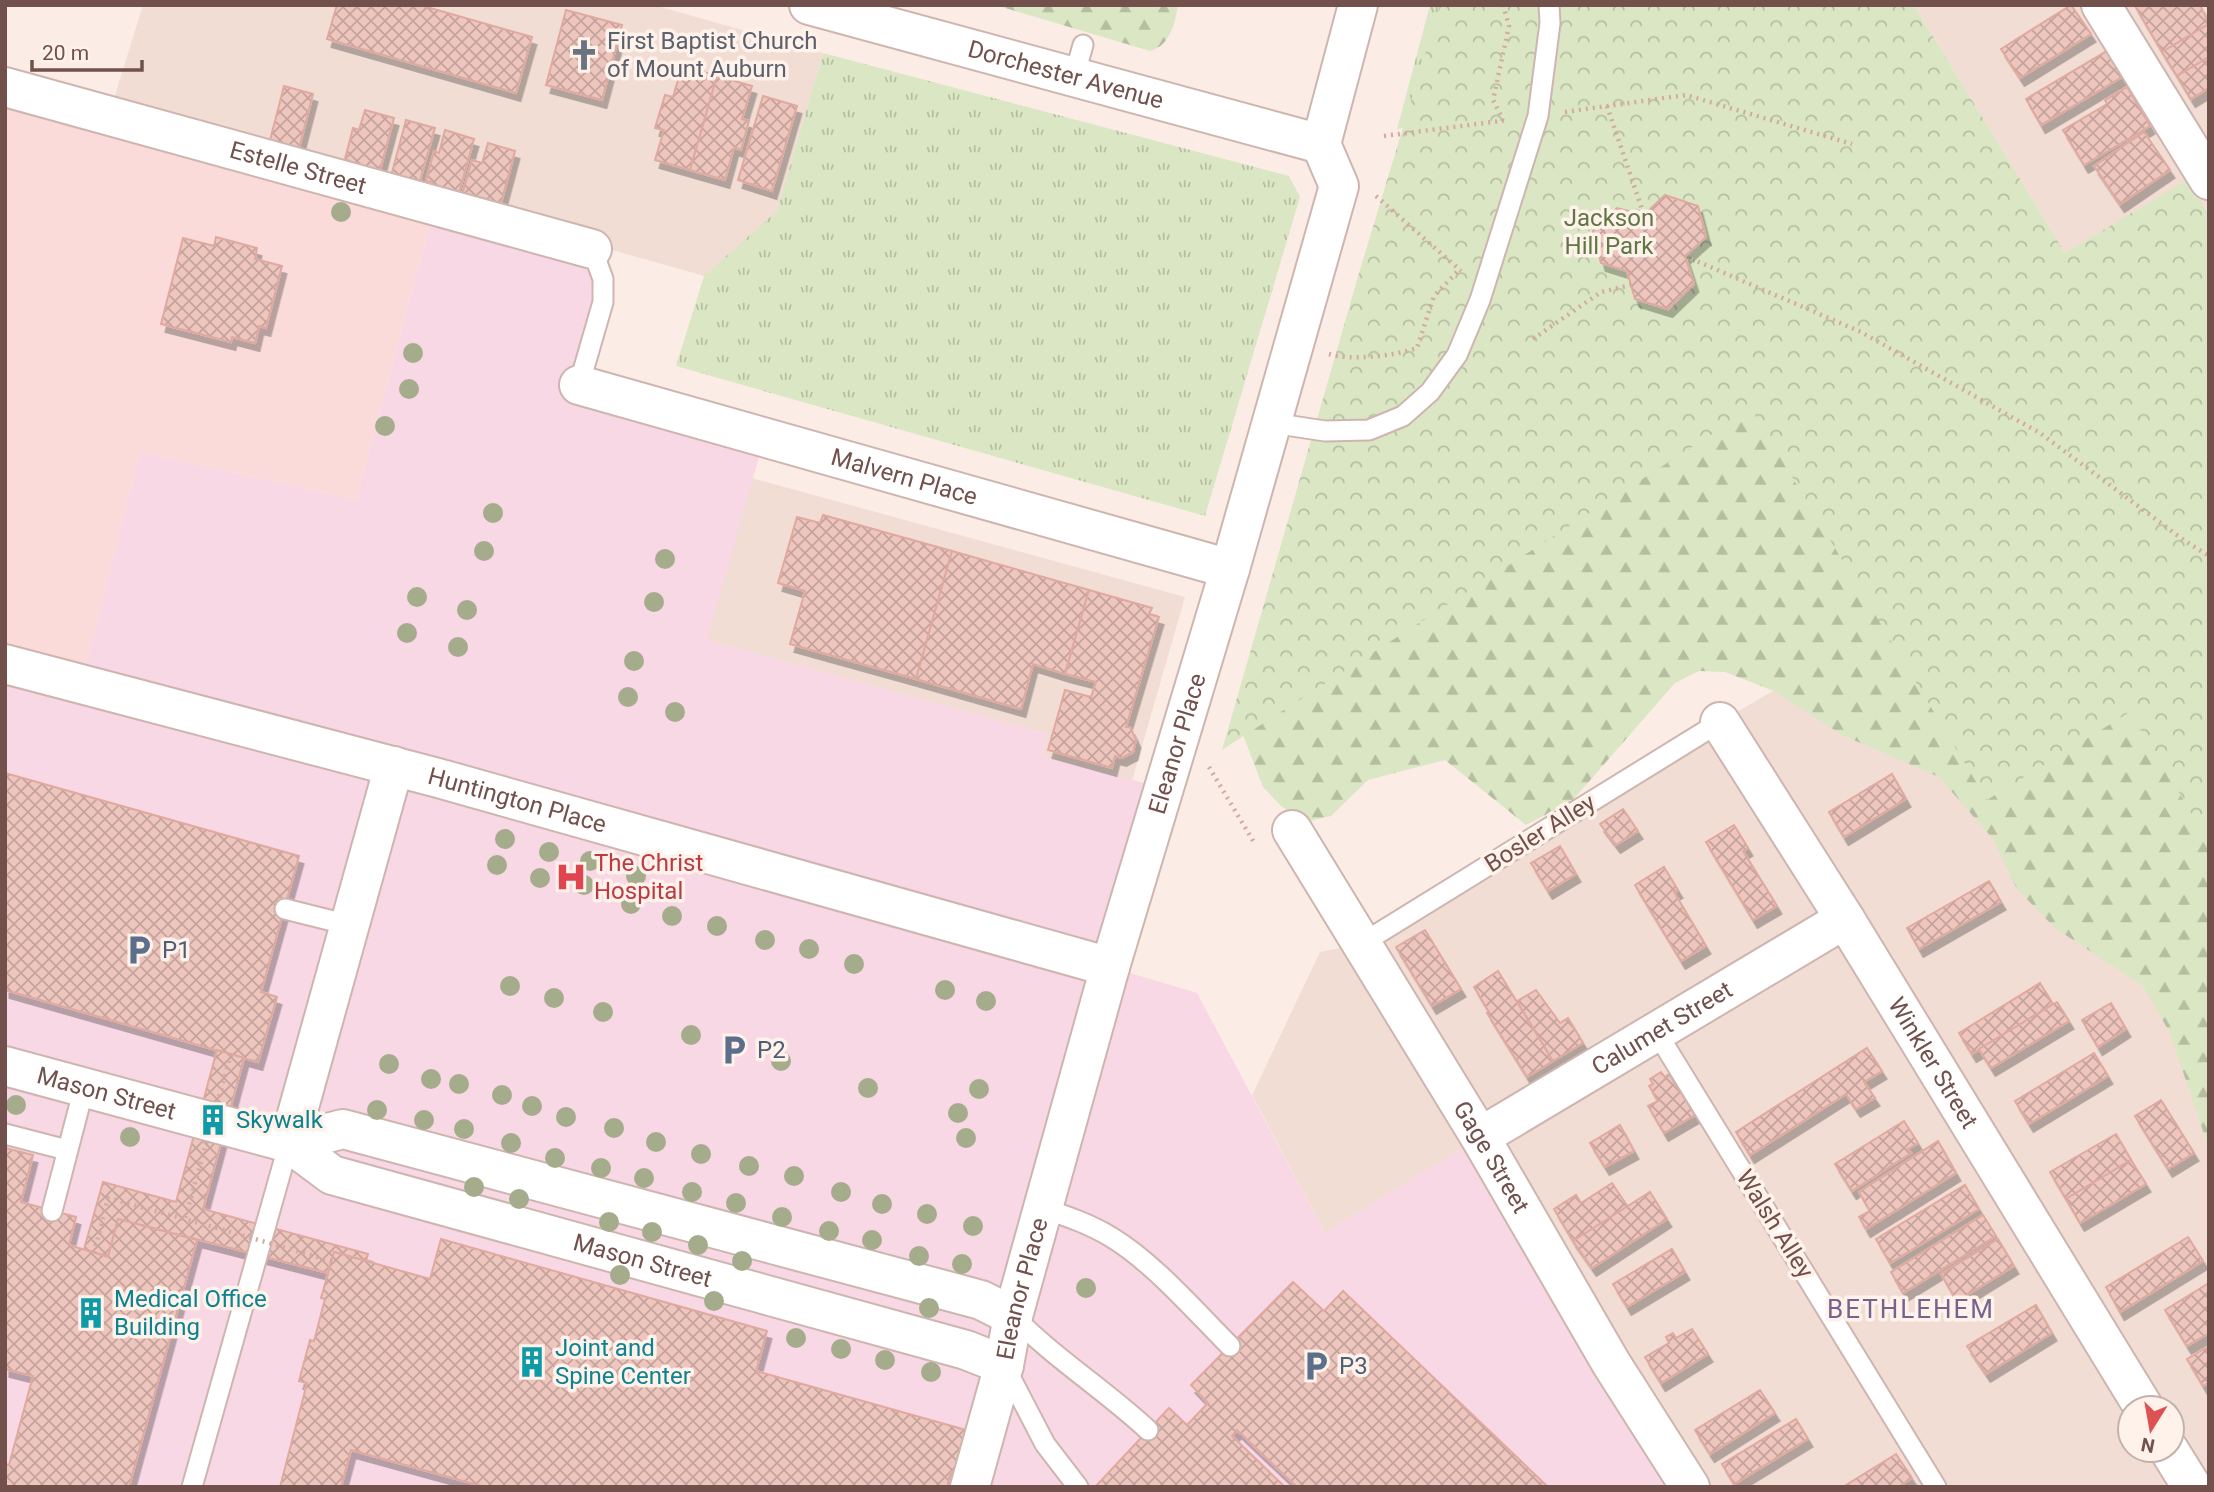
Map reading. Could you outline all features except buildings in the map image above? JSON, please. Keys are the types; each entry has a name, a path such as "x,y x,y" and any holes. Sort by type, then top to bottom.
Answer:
{"street":[{"name":"Dorchester Avenue","path":"810,5 1079,61 1321,144"},
{"path":"1321,144 1358,5"},
{"path":"2101,5 2209,180"},
{"name":"Estelle Street","path":"5,87 592,249"},
{"name":"Eleanor Place","path":"970,1487 1004,1365 1013,1316 1042,1208 1110,967 1230,569 1339,186 1321,144"},
{"name":"Malvern Place","path":"579,385 1230,569"},
{"name":"Huntington Place","path":"5,664 394,766 1110,967"},
{"name":"Winkler Street","path":"1720,722 1845,919 2135,1394"},
{"path":"289,1143 394,766"},
{"name":"Gage Street","path":"1292,830 1480,1137 1611,1363 1690,1487"},
{"name":"Calumet Street","path":"1480,1137 1845,919"},
{"name":"Mason Street","path":"5,1066 289,1143 332,1175 967,1350 1004,1365"},
{"name":"Mason Street","path":"289,1143 343,1129 981,1300 1013,1316"},
{"path":"2178,1464 2192,1487"}],"lane":[{"path":"1272,423 1325,431 1369,430 1403,416 1430,392 1457,355 1483,292 1538,116 1550,23 1549,5"},
{"path":"579,385 603,302 603,279 592,249"},
{"name":"Bosler Alley","path":"1361,944 1720,722"},
{"path":"285,909 349,925"},
{"name":"Walsh Alley","path":"1657,1033 1936,1487"},
{"path":"52,1211 84,1088"},
{"path":"5,1134 67,1150"},
{"path":"192,1487 289,1143"},
{"path":"1042,1208 1079,1221 1113,1238 1157,1273 1230,1346"},
{"path":"1013,1316 1031,1335 1118,1402 1148,1430"},
{"path":"1004,1365 1045,1444 1078,1487"}],"path":[{"path":"1503,5 1509,26 1493,100 1503,120"},
{"path":"1384,136 1686,95 1852,145"},
{"path":"1607,106 1644,215"},
{"path":"1368,194 1378,197 1483,292"},
{"path":"1685,256 1861,332 2040,433 2209,556"},
{"path":"1323,353 1340,358 1403,353 1417,348 1434,296 1459,270"},
{"path":"1533,339 1601,292 1631,285"},
{"path":"1205,762 1261,855"},
{"path":"185,1219 231,1054"},
{"path":"94,1253 107,1198 332,1261"}],"shaded area":[{"path":"143,5 654,5 823,53 777,212 704,276 111,108"},
{"path":"1914,5 2209,5 2209,213 2188,180 2065,253"},
{"path":"5,87 435,206 356,500 140,452 82,685 5,664"},
{"name":"The Christ Hospital","path":"435,206 592,249 603,279 579,385 765,436 707,640 1048,734 1042,756 1163,788 1110,967 1197,993 1325,1233 1480,1137 1694,1487 5,1487 5,664 82,684 140,452 356,500"},
{"path":"752,478 1185,597 1132,781 1042,756 1048,734 706,640"},
{"path":"1882,627 2209,842 2209,1487 1690,1487 1479,1138 1325,1233 1252,1095 1320,952 1361,944 1720,722"}],"green space":[{"path":"995,5 1178,5 1167,39 1150,51"},
{"path":"1430,5 1454,5 1488,116 1397,129"},
{"name":"Jackson Hill Park","path":"1440,5 1914,5 2065,253 2188,179 2209,214 2209,842 2130,712 1987,800 1751,409 1222,750 1359,273"},
{"path":"823,53 1289,176 1300,197 1205,516 676,366 704,276 777,211"},
{"path":"1672,357 2209,596 2209,1149 2170,1033 2143,986 2055,928 2017,889 1993,839 1939,777 1842,735 1774,691 1725,672 1699,671 1675,683 1572,801 1526,825 1445,760 1368,780 1331,816 1305,822 1281,806 1263,787 1243,735"}],"place":[{"name":"First Baptist Church of Mount Auburn","path":"584,55"},
{"name":"The Christ Hospital","path":"571,877"},
{"name":"P1","path":"139,950"},
{"name":"P2","path":"734,1050"},
{"name":"Skywalk","path":"213,1120"},
{"name":"Medical Office Building","path":"91,1313"},
{"name":"Joint and Spine Center","path":"532,1362"},
{"name":"P3","path":"1316,1366"}],"district":[{"name":"BETHLEHEM","path":"1911,1309"}]}
